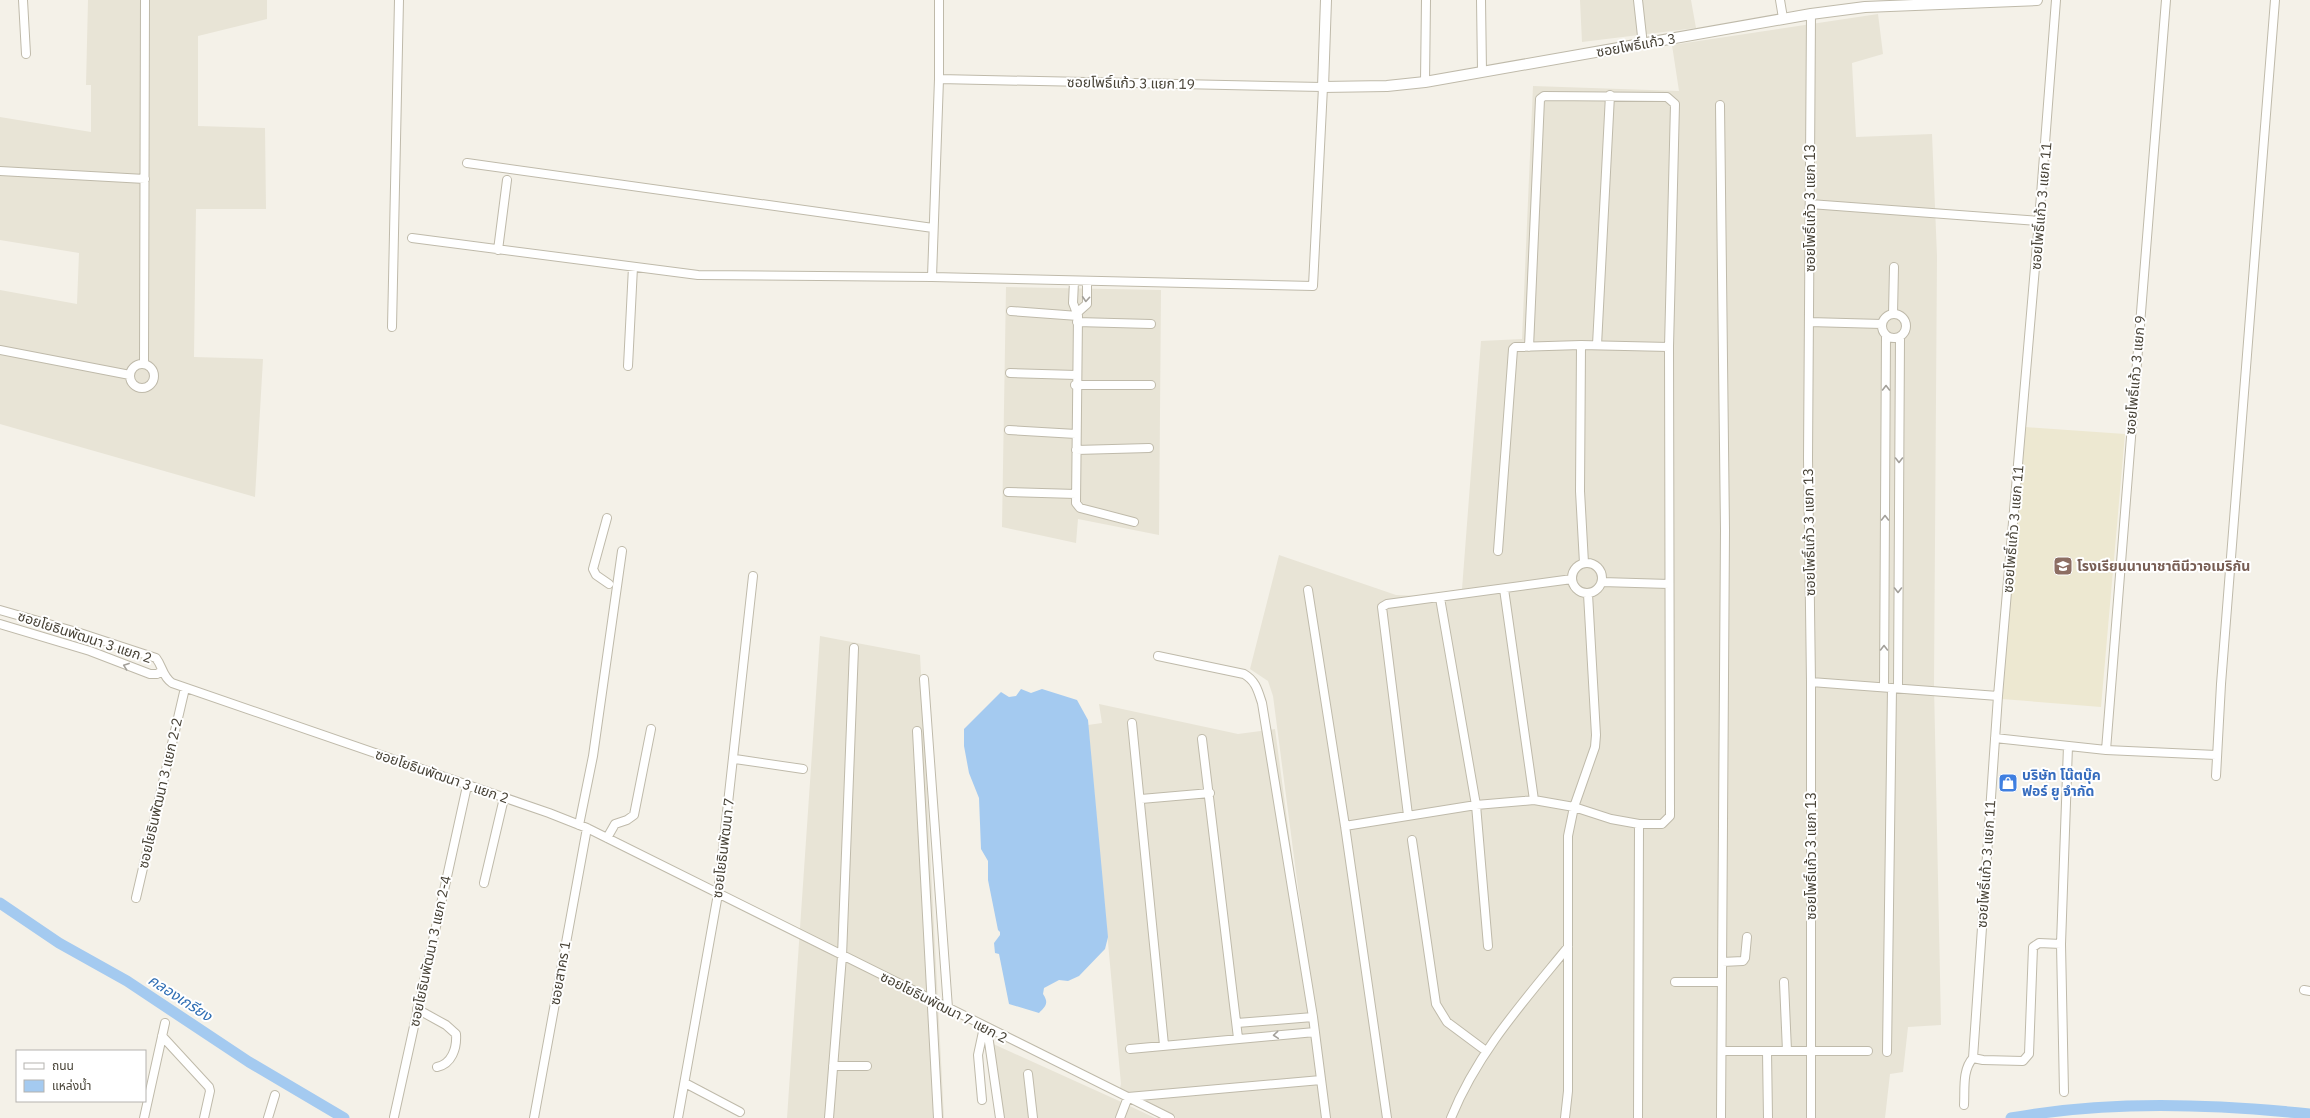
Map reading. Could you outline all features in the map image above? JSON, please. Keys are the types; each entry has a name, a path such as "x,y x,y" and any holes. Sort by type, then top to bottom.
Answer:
{"street":[{"path":"23,0 26,54"},
{"path":"144,363 145,0"},
{"path":"392,328 399,0"},
{"path":"932,276 939,79 939,0"},
{"path":"412,238 698,275 932,276 1087,282 1313,286 1326,0"},
{"path":"1425,82 1426,0"},
{"path":"1480,0 1482,71"},
{"path":"1638,0 1643,44"},
{"path":"1780,0 1783,18"},
{"name":"ซอยโพธิ์แก้ว 3","path":"1323,87 1387,86 1425,82 1811,14 1865,3 2037,0"},
{"name":"ซอยโพธิ์แก้ว 3 แยก 11","path":"1964,1104 1966,1073 1968,1063 1973,1058 1998,696 2040,221 2056,0"},
{"name":"ซอยโพธิ์แก้ว 3 แยก 9","path":"2106,750 2166,0"},
{"path":"2216,776 2216,755 2275,0"},
{"name":"ซอยโพธิ์แก้ว 3 แยก 13","path":"1811,14 1808,459 1811,682 1811,1118"},
{"name":"ซอยโพธิ์แก้ว 3 แยก 19","path":"939,79 1323,87"},
{"path":"1597,345 1610,95"},
{"path":"1345,826 1476,805 1534,800 1574,807 1611,819 1639,824 1662,824 1670,816 1669,347 1675,104 1667,97 1610,95 1544,96 1540,99 1528,347"},
{"path":"1720,105 1725,530 1721,1118"},
{"path":"467,163 933,228"},
{"path":"0,171 144,179"},
{"path":"498,250 507,180"},
{"path":"1810,204 2040,221"},
{"path":"628,366 633,267"},
{"path":"1893,314 1894,267"},
{"path":"1074,281 1073,303 1077,317 1075,385 1076,503 1080,508 1134,522"},
{"path":"1077,317 1087,304 1087,282"},
{"path":"1011,311 1151,324"},
{"path":"1886,335 1892,338 1900,337 1905,332 1907,324 1900,315 1893,314 1886,317 1882,324 1886,335 1884,671 1892,687"},
{"path":"1810,322 1882,324"},
{"path":"1887,1052 1892,687 1898,670 1900,337"},
{"path":"1581,345 1580,491 1584,563"},
{"path":"1498,551 1512,353 1515,347 1597,345 1669,347"},
{"path":"0,350 130,375"},
{"path":"144,363 152,369 154,373 152,383 148,387 138,388 130,380 130,375 134,366 144,363"},
{"path":"1010,374 1076,375"},
{"path":"1075,385 1151,385"},
{"path":"1009,430 1076,434"},
{"path":"1885,444 1899,444"},
{"path":"1076,450 1149,448"},
{"path":"1008,492 1076,494"},
{"path":"607,518 594,569 596,575 609,584"},
{"name":"ซอยสาคร 1","path":"534,1118 583,826 622,551"},
{"path":"1584,563 1593,564 1600,569 1602,582 1595,592 1588,594 1577,590 1572,579 1575,569 1584,563"},
{"name":"ซอยโยธินพัฒนา 7","path":"678,1118 718,894 735,759 753,576"},
{"path":"1408,815 1382,609 1387,604 1572,579"},
{"path":"1602,582 1669,584"},
{"path":"1504,589 1534,800"},
{"path":"1308,590 1345,826 1386,1118"},
{"path":"1564,1118 1568,1091 1568,836 1574,807 1595,747 1597,724 1588,594"},
{"path":"1440,598 1476,805 1488,946"},
{"name":"ซอยโยธินพัฒนา 3 แยก 2","path":"0,610 80,633 156,658 160,663 166,679 185,688 583,826 718,894"},
{"path":"1885,619 1898,620"},
{"name":"ซอยโยธินพัฒนา 3 แยก 2","path":"0,624 90,651 150,674 157,674 162,671"},
{"path":"829,1118 842,956 854,648"},
{"path":"1158,656 1244,674 1252,679 1257,688 1262,703 1313,1017 1326,1118"},
{"path":"1884,671 1898,670"},
{"path":"924,679 948,1008"},
{"path":"1811,682 1998,696"},
{"name":"ซอยโยธินพัฒนา 3 แยก 2-2","path":"136,898 185,688"},
{"path":"1132,722 1141,799 1164,1046"},
{"path":"607,838 615,824 627,820 634,815 651,729"},
{"path":"917,731 933,1001 938,1118"},
{"path":"1995,738 2106,750 2216,755"},
{"path":"1202,739 1210,793 1238,1038"},
{"path":"2064,1092 2061,944 2068,746"},
{"path":"735,759 803,769"},
{"name":"ซอยโยธินพัฒนา 3 แยก 2-4","path":"394,1117 466,786"},
{"path":"1141,799 1210,793"},
{"path":"484,883 504,798"},
{"path":"1638,1118 1639,824"},
{"path":"1412,840 1436,1004 1447,1022 1486,1051"},
{"name":"ซอยโยธินพัฒนา 7 แยก 2","path":"718,894 1128,1097 1161,1116 1170,1118"},
{"path":"1722,962 1743,961 1746,958 1747,937"},
{"path":"1973,1058 1983,1060 2023,1061 2028,1057 2033,947 2039,943 2061,944"},
{"path":"1451,1118 1464,1090 1486,1051 1568,947"},
{"path":"1675,982 1722,982"},
{"path":"1784,982 1786,1051"},
{"path":"417,1009 446,1025 456,1034 454,1051 449,1061 445,1065 438,1066"},
{"path":"1237,1023 1313,1017"},
{"path":"144,1118 165,1023"},
{"path":"982,1100 978,1055 986,1027"},
{"path":"986,1027 1000,1118"},
{"path":"1130,1049 1315,1032"},
{"path":"162,1036 209,1087 210,1091 204,1118"},
{"path":"1722,1051 1868,1051"},
{"path":"1767,1051 1768,1118"},
{"path":"833,1066 867,1066"},
{"path":"1028,1074 1033,1118"},
{"path":"1120,1118 1128,1097 1321,1080"},
{"path":"685,1083 740,1112"},
{"path":"268,1118 274,1095"}],"shaded area":[{"path":"88,0 267,0 267,19 198,36 198,126 265,128 266,209 196,209 194,357 263,359 255,497 0,424 0,290 77,304 79,253 0,240 0,117 91,132 91,85 86,85"},
{"path":"1580,0 1691,0 1696,28 1582,42"},
{"path":"1878,14 1883,54 1852,63 1856,137 1932,134 1937,256 1934,685 1941,1025 1908,1027 1903,1072 1890,1074 1885,1118 1328,1118 1273,696 1268,681 1250,669 1279,555 1396,595 1420,596 1462,589 1481,341 1522,339 1533,86 1679,91 1672,45"},
{"path":"1006,287 1161,290 1159,535 1078,519 1076,543 1002,527"},
{"name":"โรงเรียนนานาชาตินีวาอเมริกัน","path":"2025,427 2125,434 2101,707 2002,699"},
{"path":"820,636 920,655 944,1118 787,1118"},
{"path":"1099,704 1238,734 1275,729 1327,1118 1176,1118 1119,1092 1121,1084 1088,725 1102,723"},
{"path":"989,1042 1117,1100 1155,1118 999,1118"}],"water":[{"path":"1021,689 1031,693 1042,689 1077,700 1088,720 1108,937 1105,949 1079,976 1068,981 1059,980 1044,988 1043,994 1046,1004 1039,1013 1009,1004 999,954 995,953 994,943 1000,935 1000,932 998,930 988,880 988,861 981,849 979,798 969,773 964,746 964,729 1001,692 1009,697 1016,696"}],"waterway":[{"name":"คลองเกรียง","path":"0,903 59,943 127,981 249,1062 344,1118"},
{"path":"2011,1118 2085,1108 2123,1106 2198,1106 2310,1114"}],"place":[{"name":"โรงเรียนนานาชาตินีวาอเมริกัน","path":"2063,566"},
{"name":"บริษัท โน๊ตบุ๊ค ฟอร์ ยู จำกัด","path":"2008,783"}]}
